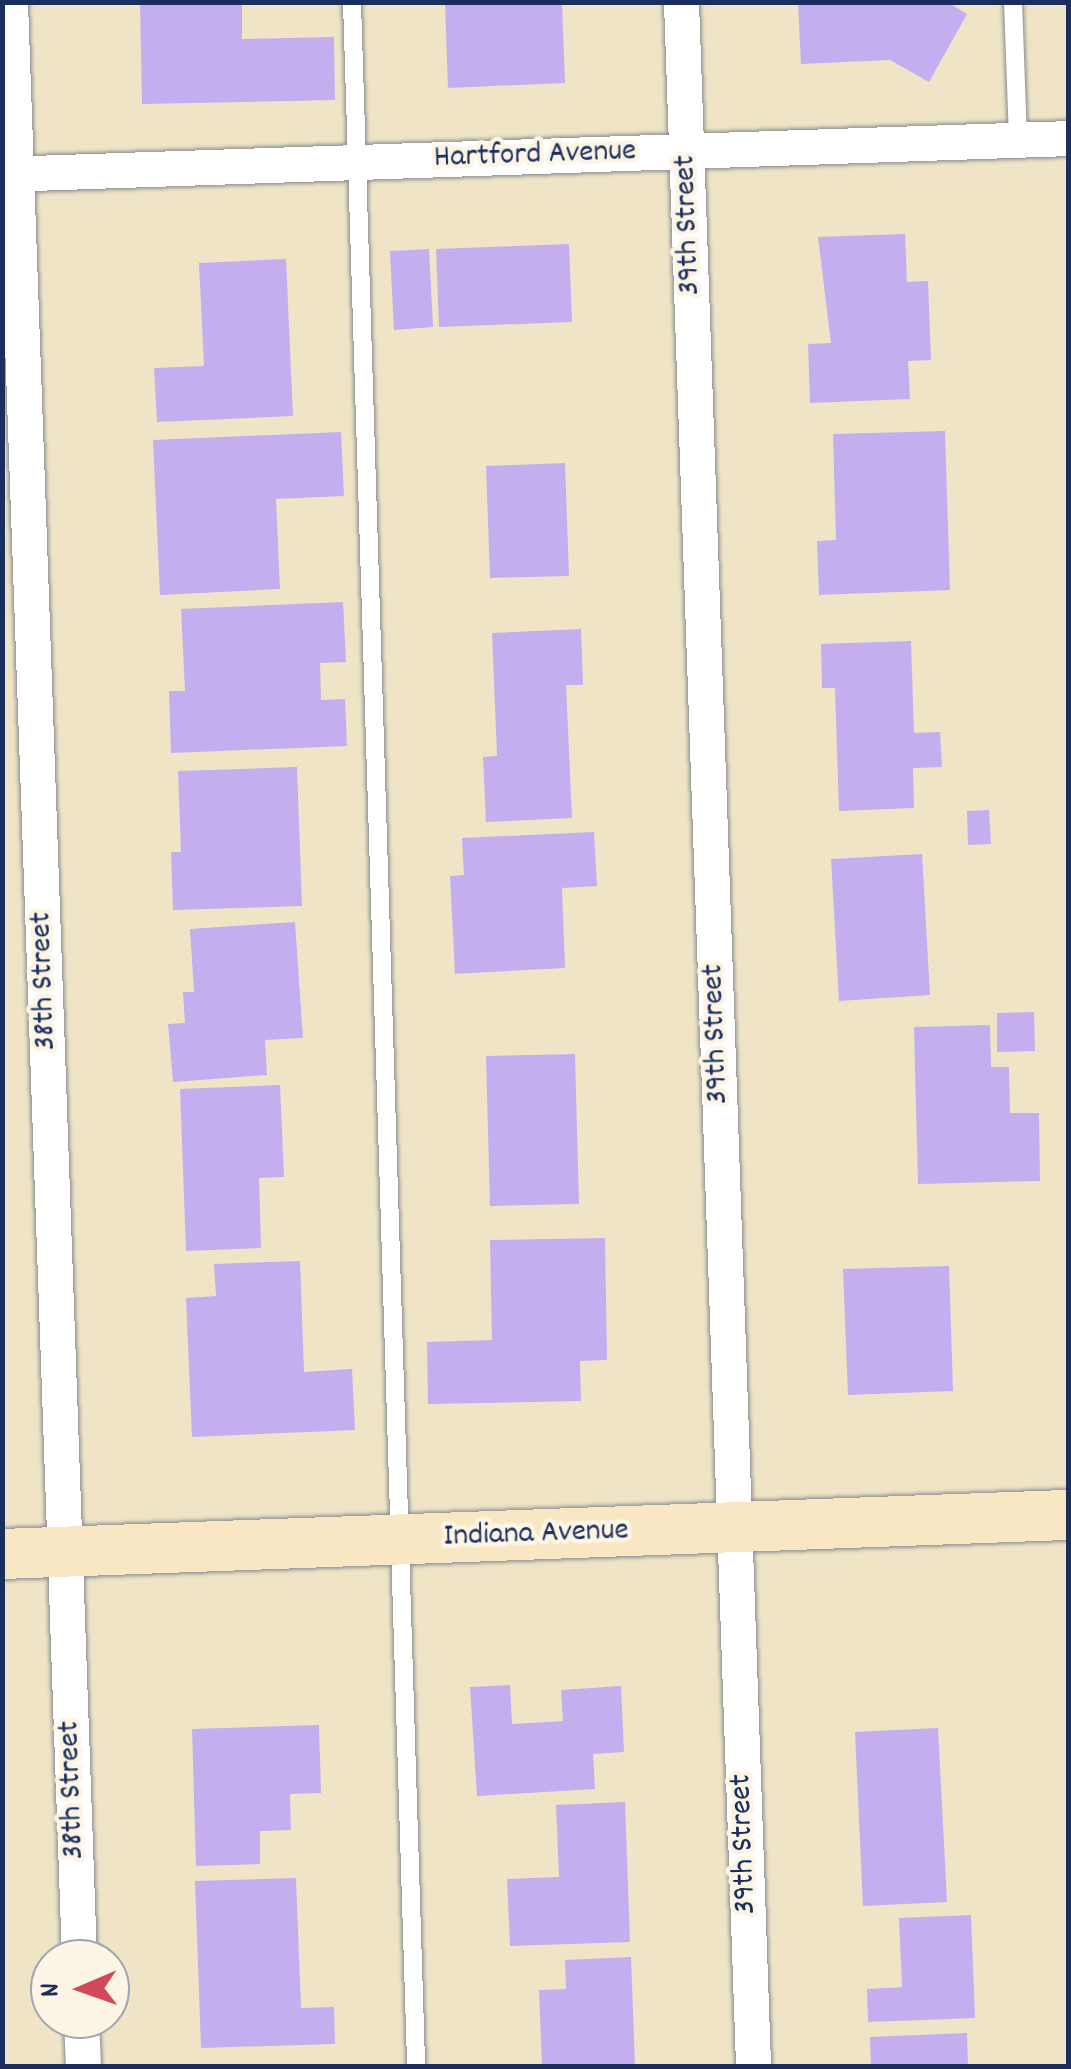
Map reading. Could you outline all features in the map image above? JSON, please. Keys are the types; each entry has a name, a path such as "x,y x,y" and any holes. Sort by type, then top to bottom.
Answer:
{"main road":[{"name":"Indiana Avenue","path":"2,1554 1068,1514"}],"street":[{"name":"38th Street","path":"10,2 10,174 78,1939"},
{"name":"39th Street","path":"681,2 753,2066"},
{"name":"Hartford Avenue","path":"10,174 1068,138"},
{"path":"82,2039 83,2066"}],"lane":[{"path":"352,2 396,1540 416,2066"},
{"path":"1013,2 1018,140"}],"building":[{"path":"140,2 242,2 242,39 334,37 335,100 142,104"},
{"path":"445,2 562,2 565,83 448,88"},
{"path":"798,2 947,2 967,14 929,82 890,60 801,64"},
{"path":"905,234 907,282 928,281 931,360 908,361 910,399 810,403 808,344 831,343 818,237"},
{"path":"569,244 572,322 439,327 436,249"},
{"path":"429,249 433,327 394,330 390,251"},
{"path":"286,259 293,416 157,422 154,368 204,366 199,263"},
{"path":"945,431 950,590 819,595 817,541 836,540 833,434"},
{"path":"341,432 344,496 276,499 280,589 160,595 153,440"},
{"path":"565,463 569,576 490,578 486,466"},
{"path":"343,602 346,662 320,663 321,700 345,699 347,746 171,753 169,691 185,691 181,609"},
{"path":"581,629 583,685 566,685 572,818 486,822 483,757 497,756 492,633"},
{"path":"911,641 914,733 940,732 942,767 913,768 914,808 839,811 835,688 822,688 821,644"},
{"path":"297,767 302,906 173,910 171,852 181,852 178,771"},
{"path":"989,810 991,844 968,845 967,811"},
{"path":"594,832 597,886 562,888 565,968 455,974 450,876 464,875 462,838"},
{"path":"922,854 930,995 839,1001 831,859"},
{"path":"295,922 303,1038 265,1040 267,1075 173,1082 168,1024 185,1023 183,992 194,992 190,929"},
{"path":"1034,1012 1035,1051 997,1052 997,1013"},
{"path":"990,1025 991,1067 1009,1067 1010,1113 1039,1113 1040,1181 918,1184 914,1027"},
{"path":"575,1054 579,1204 490,1206 486,1056"},
{"path":"280,1085 284,1177 259,1178 261,1248 186,1251 180,1089"},
{"path":"605,1238 607,1360 580,1361 581,1401 428,1404 427,1342 492,1340 490,1240"},
{"path":"300,1261 304,1372 352,1369 355,1430 192,1437 186,1298 216,1296 214,1264"},
{"path":"949,1266 953,1391 848,1395 843,1269"},
{"path":"510,1685 512,1724 563,1721 561,1690 621,1686 624,1752 593,1754 595,1789 477,1796 470,1687"},
{"path":"319,1725 321,1793 290,1794 291,1830 260,1831 260,1864 196,1866 192,1729"},
{"path":"938,1728 947,1902 863,1906 855,1732"},
{"path":"625,1802 630,1942 510,1946 507,1879 559,1877 556,1805"},
{"path":"296,1878 301,2008 334,2007 335,2044 201,2048 195,1881"},
{"path":"971,1915 975,2018 868,2022 867,1989 902,1987 899,1918"},
{"path":"631,1957 635,2066 542,2066 539,1990 566,1989 565,1960"},
{"path":"967,2033 968,2066 871,2066 870,2037"}]}
